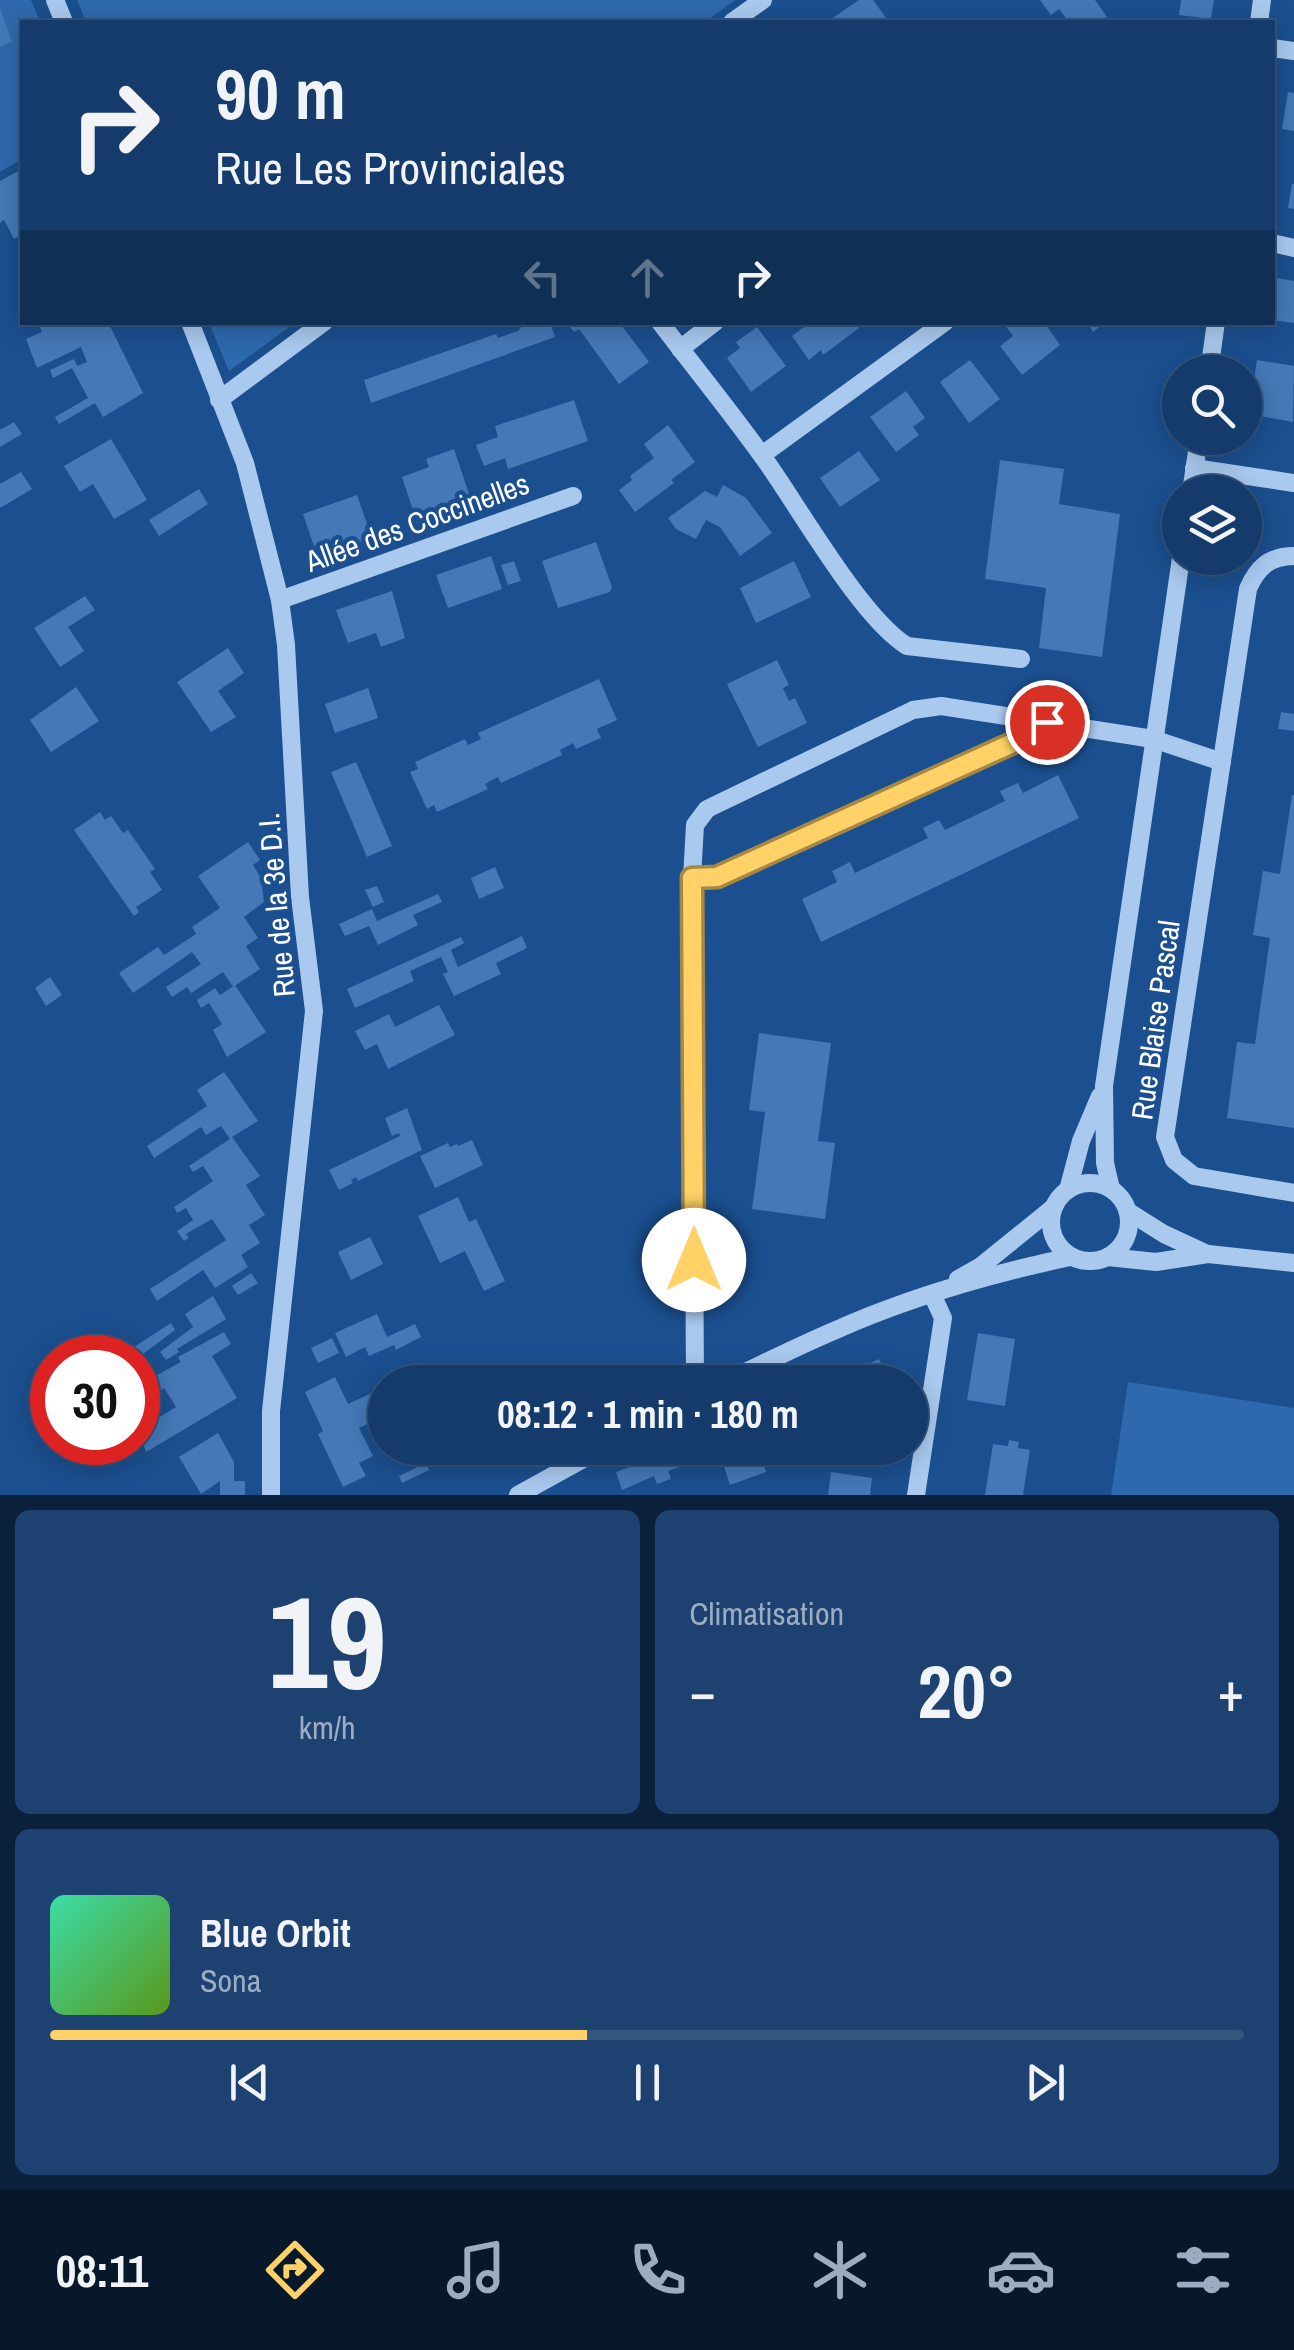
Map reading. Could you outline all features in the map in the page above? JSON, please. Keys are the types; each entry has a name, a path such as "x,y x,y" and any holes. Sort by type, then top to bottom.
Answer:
{"street":[{"path":"735,20 763,0"},
{"name":"Rue de la 3e D.I.","path":"191,325 246,463 280,600 300,897 314,1011 271,1411 272,1495"},
{"path":"219,400 320,325"},
{"path":"662,325 894,637 907,646 1021,659"},
{"path":"680,349 711,325"},
{"path":"762,455 941,325"},
{"path":"1211,355 1216,325"},
{"path":"1193,475 1196,455"},
{"path":"1194,468 1294,483"},
{"name":"Allée des Coccinelles","path":"280,600 573,496"},
{"name":"Rue Blaise Pascal","path":"1294,556 1271,560 1256,569 1248,589 1164,1137 1174,1160 1194,1176 1294,1192"},
{"name":"Rue Blaise Pascal","path":"1111,1188 1106,1163 1104,1086 1178,575"},
{"path":"695,1365 692,878 694,825 707,810 913,710 941,706 1153,739 1222,762"},
{"path":"692,878 717,877 1028,736 1034,720"},
{"name":"Rue Blaise Pascal","path":"1068,1190 1081,1142 1104,1086"},
{"path":"932,1294 981,1266 1054,1207 1068,1190 1090,1183 1111,1188 1122,1198 1128,1212 1127,1238 1108,1258"},
{"path":"1054,1207 1053,1234 1070,1256"},
{"path":"1128,1212 1208,1254"},
{"path":"760,1365 836,1329 932,1294 1070,1256 1096,1262 1108,1258 1156,1262 1208,1254 1294,1264"},
{"path":"916,1495 942,1318 932,1294"},
{"path":"518,1495 573,1465"}],"shaded area":[{"path":"0,0 31,0 39,20 20,20 20,160 0,172"},
{"path":"77,0 735,0 708,20 85,20"},
{"path":"210,325 292,325 229,371"},
{"path":"1128,1382 1294,1408 1294,1495 1111,1495"}],"building":[{"path":"859,0 873,0 888,20 830,20"},
{"path":"1040,0 1095,0 1107,17 1067,20 1059,9 1051,15"},
{"path":"1181,0 1214,0 1211,19 1179,15"},
{"path":"0,8 12,42 0,47"},
{"path":"1288,92 1294,93 1294,131 1282,129"},
{"path":"20,170 20,235 14,239 4,220 0,223 0,181"},
{"path":"1294,184 1294,209 1288,208"},
{"path":"1275,278 1294,281 1294,323 1275,320"},
{"path":"39,325 109,325 143,393 103,417 95,403 59,424 55,417 88,398 72,368 53,378 50,370 74,359 77,366 87,362 81,347 37,368 26,339 42,332"},
{"path":"523,325 551,325 555,337 371,403 364,380 496,334 498,338 518,331"},
{"path":"568,325 621,325 649,362 619,384 579,329 574,332"},
{"path":"1005,325 1046,325 1060,345 1022,375 1000,346 1013,336"},
{"path":"757,327 786,366 751,392 727,358 740,348 736,342"},
{"path":"804,327 859,328 823,355 821,350 809,360 792,336"},
{"path":"970,360 1000,399 969,423 940,382"},
{"path":"1262,361 1294,366 1293,422 1262,416"},
{"path":"906,391 925,418 913,427 919,435 896,452 870,417"},
{"path":"574,400 588,441 508,469 505,458 484,466 476,445 498,437 495,426"},
{"path":"14,422 22,434 0,447 0,430"},
{"path":"668,425 695,462 635,512 619,490 654,458 644,444"},
{"path":"111,439 147,500 114,519 93,484 80,492 64,466"},
{"path":"454,449 472,503 417,523 402,477 429,467 426,459"},
{"path":"859,451 880,480 840,507 820,478"},
{"path":"1000,460 1064,469 1059,504 1120,514 1102,657 1039,648 1046,588 985,579"},
{"path":"21,472 32,489 0,508 0,484"},
{"path":"723,485 746,498 772,533 740,556 720,527 706,520 696,539 676,529 668,518 705,491 717,497"},
{"path":"199,489 208,504 159,536 149,520"},
{"path":"357,495 372,538 318,558 303,514"},
{"path":"596,542 612,587 610,592 558,608 542,561"},
{"path":"491,556 502,589 448,608 436,575"},
{"path":"514,561 521,581 508,585 501,565"},
{"path":"794,561 811,597 756,623 740,588"},
{"path":"392,591 405,638 381,647 376,633 348,643 336,610"},
{"path":"85,596 95,610 68,627 84,651 60,667 34,628"},
{"path":"228,648 244,673 218,691 236,717 211,732 177,682"},
{"path":"777,660 789,685 783,688 789,701 795,698 807,723 758,747 727,684"},
{"path":"599,679 617,720 597,729 601,738 576,749 573,743 560,750 562,755 501,783 498,777 485,784 488,789 437,812 434,805 427,809 410,772 418,769 415,762 465,739 468,745 481,739 478,733"},
{"path":"76,687 99,721 51,752 30,720"},
{"path":"368,688 378,718 335,733 325,704"},
{"path":"1281,712 1294,714 1294,731 1278,729"},
{"path":"356,762 392,846 367,857 331,772"},
{"path":"1058,775 1079,818 821,942 802,899 837,882 832,871 850,862 855,873 928,838 923,828 939,820 945,830 1005,801 1000,791 1018,783 1023,793"},
{"path":"1292,795 1294,1128 1227,1118 1237,1042 1255,1044 1270,938 1253,935 1263,871 1280,874"},
{"path":"100,812 105,820 111,816 123,833 128,830 155,869 150,872 162,890 136,907 139,912 134,916 74,830"},
{"path":"248,842 260,860 253,865 261,878 264,902 244,917 258,938 246,946 260,969 233,987 223,972 191,993 187,987 172,997 166,987 201,964 192,952 133,993 119,973 158,947 164,955 196,934 192,927 220,908 198,876"},
{"path":"495,867 504,888 479,899 471,878"},
{"path":"377,886 384,902 373,907 365,890"},
{"path":"438,894 442,902 413,915 418,925 378,945 369,926 345,936 339,924 372,909 377,921"},
{"path":"522,936 527,948 496,963 501,974 454,996 443,974 448,972 441,957 410,971 414,981 355,1008 347,989 461,937 464,943 451,950 458,967"},
{"path":"50,977 62,995 46,1006 35,988"},
{"path":"235,985 266,1032 227,1057 213,1030 222,1024 209,1003 201,1008 197,1000 215,988 220,995"},
{"path":"439,1005 455,1035 388,1069 377,1044 365,1050 355,1031 389,1014 395,1027"},
{"path":"759,1033 831,1043 818,1141 835,1143 825,1219 752,1209 765,1112 749,1110"},
{"path":"224,1072 258,1121 232,1137 260,1176 246,1185 265,1215 249,1225 260,1243 241,1255 248,1267 215,1288 203,1270 157,1301 150,1289 226,1240 212,1219 186,1234 189,1238 184,1241 177,1231 193,1220 186,1208 177,1213 174,1207 213,1181 203,1166 193,1172 189,1166 230,1139 221,1126 206,1135 201,1127 154,1158 147,1146 207,1106 197,1090"},
{"path":"407,1108 422,1150 358,1181 356,1177 339,1190 329,1170 400,1136 392,1136 385,1118"},
{"path":"472,1140 483,1165 435,1188 420,1156 448,1143 450,1147 458,1146"},
{"path":"458,1197 469,1222 476,1219 505,1281 484,1291 465,1251 440,1263 418,1216"},
{"path":"370,1237 383,1264 351,1280 338,1252"},
{"path":"251,1273 258,1283 238,1295 232,1286"},
{"path":"213,1296 226,1319 166,1360 160,1352 193,1327 185,1314"},
{"path":"377,1314 387,1337 415,1324 421,1337 396,1350 394,1345 369,1356 365,1347 346,1357 335,1333"},
{"path":"171,1323 175,1330 160,1341 160,1335 152,1335"},
{"path":"224,1332 231,1344 212,1356 237,1398 160,1444 160,1417 176,1407 164,1388 160,1390 160,1373 181,1362 178,1357"},
{"path":"978,1333 1015,1339 1005,1406 967,1400"},
{"path":"332,1338 339,1353 318,1363 311,1348"},
{"path":"335,1377 348,1404 368,1395 368,1424 359,1428 368,1446 368,1458 359,1463 366,1476 343,1487 318,1434 323,1431 305,1392"},
{"path":"218,1433 234,1462 234,1481 245,1481 245,1495 220,1495 220,1481 201,1494 179,1457"},
{"path":"1009,1440 1019,1442 1018,1448 1030,1450 1023,1495 985,1495 993,1444 1008,1446"},
{"path":"422,1465 429,1470 402,1483 399,1476"},
{"path":"635,1465 679,1467 668,1471 671,1479 657,1484 654,1476 622,1490 616,1472"},
{"path":"724,1465 764,1465 766,1472 730,1485"},
{"path":"831,1472 872,1478 870,1495 828,1495"}],"route":[{"path":"694,1260 692,878 717,877 1028,736 1034,720 1047,722"}]}
